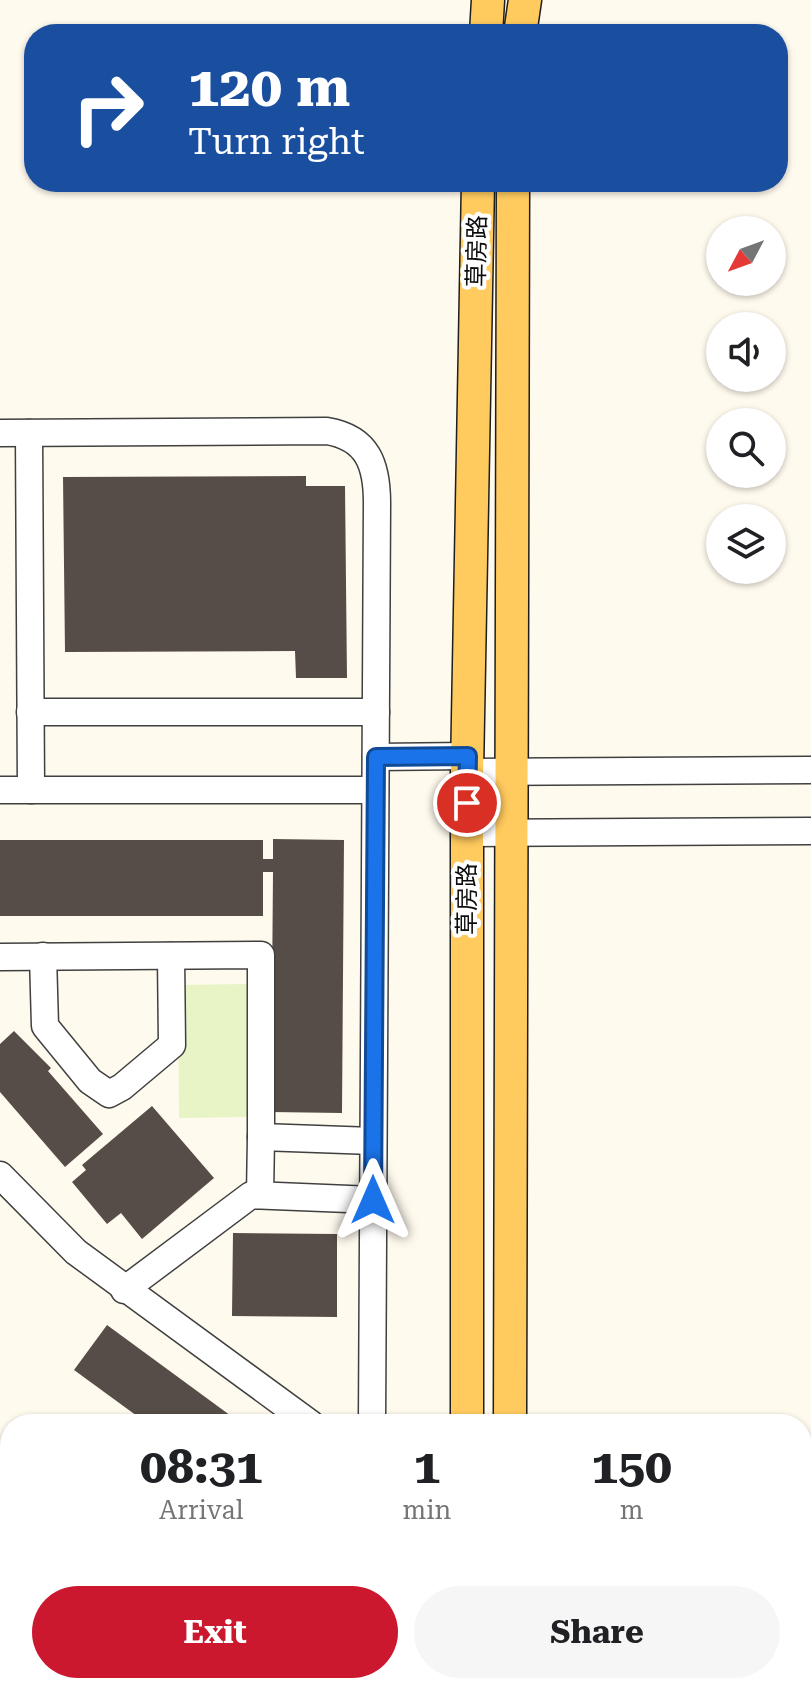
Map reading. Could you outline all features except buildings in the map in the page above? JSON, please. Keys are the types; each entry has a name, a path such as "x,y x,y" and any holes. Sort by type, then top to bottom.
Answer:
{"main road":[{"path":"487,24 488,0"},
{"path":"521,24 525,0"},
{"name":"草房路","path":"467,1414 468,764 478,192"},
{"name":"草房路","path":"510,1414 513,192"}],"street":[{"path":"0,433 312,431 340,434 359,443 370,458 377,490 372,1414"},
{"path":"29,433 31,790"},
{"path":"30,712 376,712"},
{"path":"376,757 514,771 811,770"},
{"path":"0,790 375,790"},
{"path":"468,833 811,831"},
{"path":"0,957 261,955 260,1195"},
{"path":"43,956 46,1027 90,1081 109,1094 122,1087 172,1045 171,956"},
{"path":"261,1137 373,1141"},
{"path":"0,1175 66,1243 124,1290 297,1414"},
{"path":"124,1290 251,1195 373,1200"}],"green space":[{"path":"249,984 250,1117 179,1118 178,985"}],"route":[{"path":"373,1200 376,757 468,756 467,803"}]}
